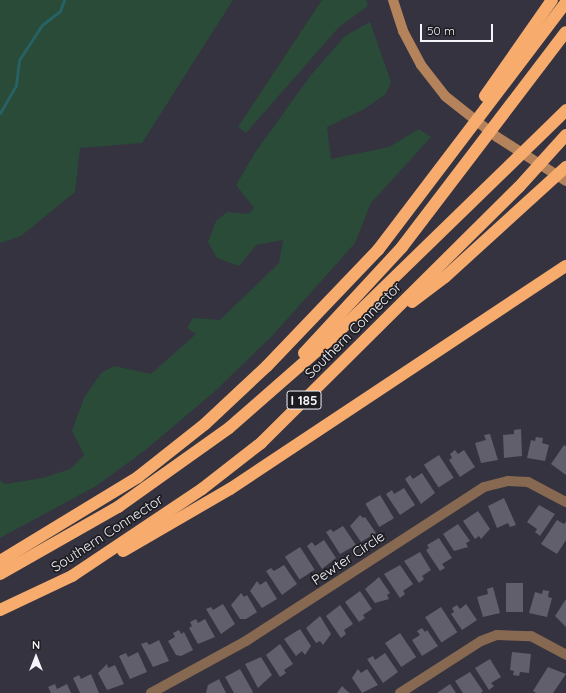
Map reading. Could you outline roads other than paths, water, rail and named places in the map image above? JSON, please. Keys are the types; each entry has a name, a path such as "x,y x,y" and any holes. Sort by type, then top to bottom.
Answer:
{"highway":[{"path":"354,274 528,38 552,0"},
{"path":"0,561 103,500 199,429 267,366 354,274 398,224 566,2"},
{"path":"242,416 402,247 566,32"},
{"name":"Southern Connector","path":"0,574 118,507 176,468 242,416 334,336 566,110"},
{"name":"Southern Connector","path":"0,610 72,576 202,489 261,443 519,187 566,135"},
{"path":"374,331 445,277 566,167"},
{"path":"72,576 119,554 230,489 566,266"}],"street":[{"path":"393,0 403,31 421,65 445,96 497,137 566,181"},
{"name":"Pewter Circle","path":"150,693 246,641 484,487 508,481 528,482 566,502"},
{"path":"400,693 481,641 497,635 531,636 566,655"}],"waterway":[{"path":"0,113 16,85 19,60 42,25 60,11 64,0"}]}
